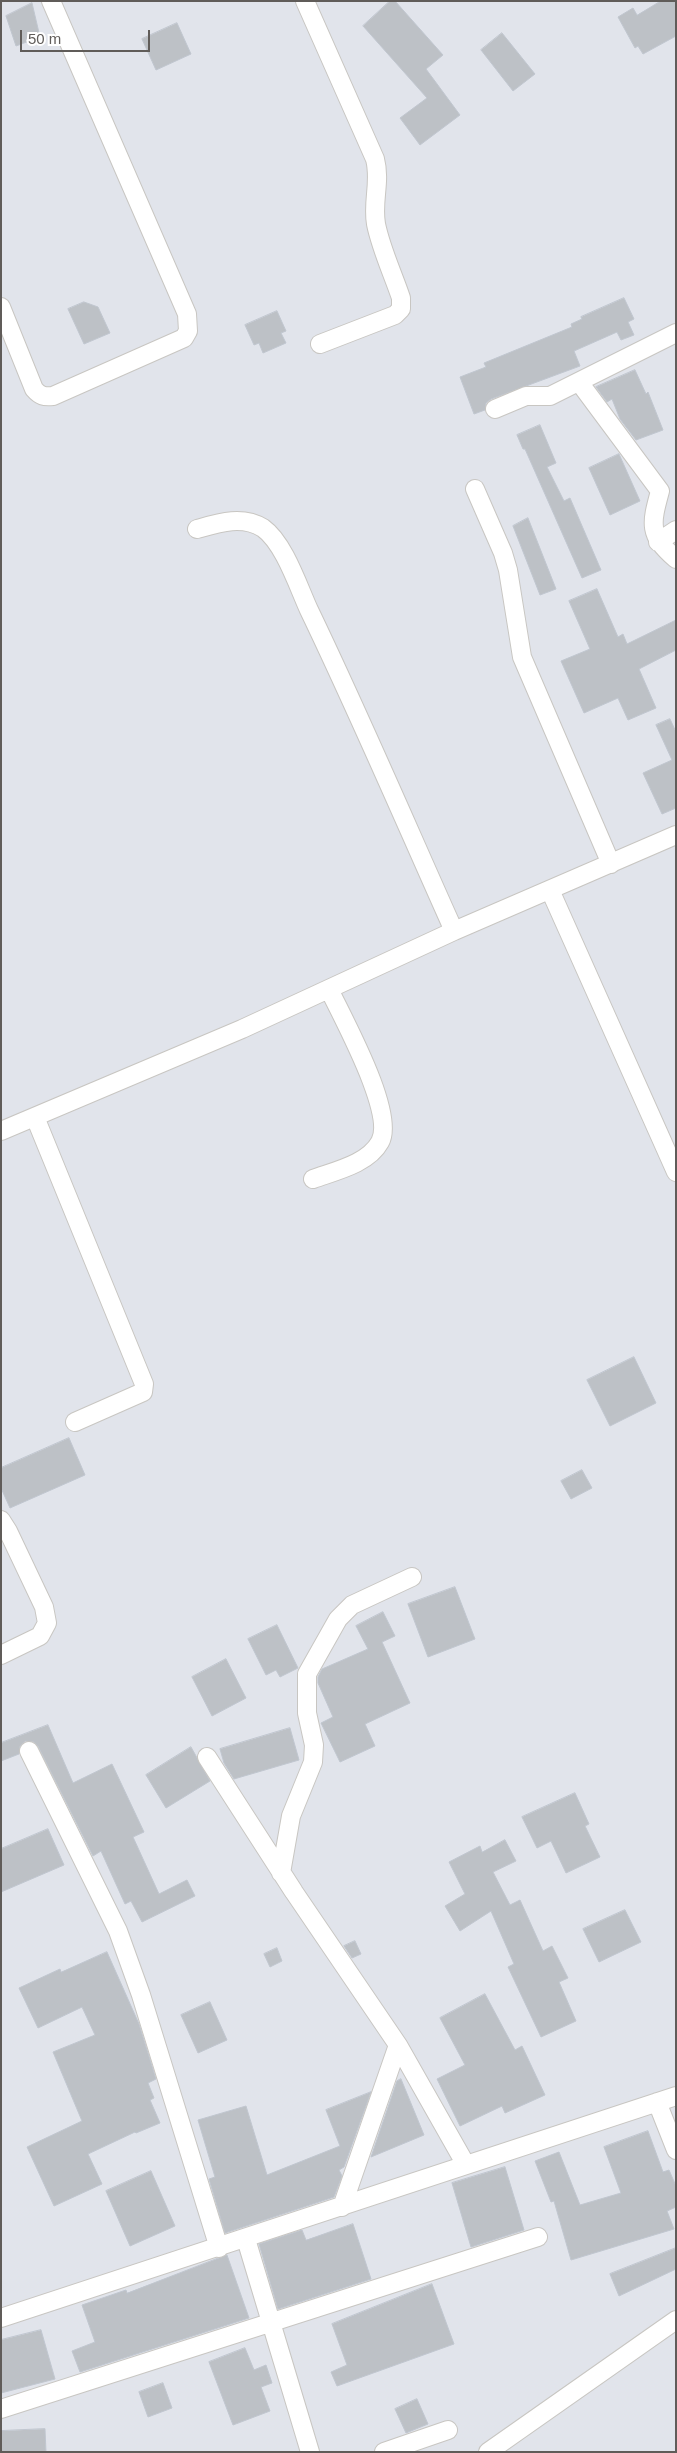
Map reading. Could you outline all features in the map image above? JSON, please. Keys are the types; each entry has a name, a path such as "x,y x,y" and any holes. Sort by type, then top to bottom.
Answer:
{"street":[{"path":"1,307 34,389 39,395 45,397 52,396 184,338 188,331 187,314 51,1"},
{"path":"305,1 375,159 379,174 375,202 376,225 401,298 400,309 395,315 320,344"},
{"path":"495,409 526,396 550,396 627,359 634,352 676,333"},
{"path":"579,382 668,493 653,517 653,530 658,542 676,559"},
{"path":"475,489 503,553 508,570 522,657 611,864"},
{"path":"197,529 226,521 249,523 263,528 278,544 324,640 454,931"},
{"path":"658,542 676,530"},
{"path":"2,1127 35,1117 242,1029 454,931 676,835"},
{"path":"550,890 676,1172"},
{"path":"313,1178 350,1165 368,1155 380,1143 385,1130 379,1098 329,989"},
{"path":"35,1117 144,1384 143,1392 136,1396 75,1422"},
{"path":"1,1520 44,1607 47,1624 40,1636 1,1655"},
{"path":"281,1873 291,1816 313,1762 314,1745 307,1713 307,1674 338,1619 352,1605 412,1577"},
{"path":"29,1751 118,1931 141,1995 219,2248"},
{"path":"207,1757 281,1873 398,2045 466,2164"},
{"path":"342,2207 398,2045"},
{"path":"1,2318 219,2248 466,2164 676,2096"},
{"path":"657,2102 676,2150"},
{"path":"1,2409 538,2237"},
{"path":"246,2239 310,2452"},
{"path":"488,2452 676,2320"},
{"path":"384,2452 448,2430"}],"building":[{"path":"390,1 395,1 443,55 426,69 460,115 420,145 400,118 427,98 363,26"},
{"path":"661,1 676,1 676,36 643,54 638,46 635,48 618,17 633,8 637,15"},
{"path":"32,3 40,37 16,46 6,16"},
{"path":"177,23 191,54 156,70 142,39"},
{"path":"502,33 535,74 513,91 481,50"},
{"path":"624,298 634,319 628,322 634,335 621,340 617,332 574,351 580,366 491,399 486,403 485,410 474,414 460,377 486,367 484,363 572,327 571,324 582,319 581,317"},
{"path":"84,302 98,307 110,333 84,344 68,309"},
{"path":"277,311 286,331 281,333 286,343 263,353 259,343 254,345 245,325"},
{"path":"635,370 646,394 648,392 663,430 636,440 620,419 612,399 607,402 596,387"},
{"path":"540,425 556,463 547,467 564,501 570,498 601,570 582,578 517,435"},
{"path":"619,454 640,501 610,515 589,468"},
{"path":"528,518 556,589 540,595 513,526"},
{"path":"597,589 618,637 623,634 627,644 676,620 676,650 639,669 656,708 628,720 618,698 584,713 561,661 590,649 569,601"},
{"path":"670,719 676,732 676,808 662,814 643,773 672,760 656,725"},
{"path":"634,1357 656,1403 610,1426 587,1380"},
{"path":"69,1438 85,1475 10,1508 1,1488 1,1468"},
{"path":"582,1470 592,1488 571,1499 561,1481"},
{"path":"455,1587 475,1639 428,1657 408,1604"},
{"path":"383,1612 395,1636 382,1642 410,1703 365,1724 375,1746 340,1762 321,1723 333,1717 318,1683 318,1677 322,1669 368,1649 356,1626"},
{"path":"277,1625 298,1668 280,1677 276,1670 266,1675 248,1639"},
{"path":"226,1659 246,1698 212,1716 192,1677"},
{"path":"48,1725 73,1783 112,1764 144,1832 133,1837 159,1894 187,1880 195,1896 142,1922 131,1901 125,1904 101,1851 93,1856 38,1746 34,1742 25,1741 20,1746 19,1754 1,1761 1,1743"},
{"path":"290,1728 299,1760 234,1779 224,1763 220,1749"},
{"path":"191,1747 210,1781 166,1808 146,1775"},
{"path":"575,1793 589,1824 585,1826 600,1857 566,1873 551,1841 537,1848 522,1817"},
{"path":"48,1829 64,1865 1,1892 1,1849"},
{"path":"505,1840 516,1861 493,1872 510,1905 520,1900 543,1951 552,1946 568,1978 559,1982 576,2021 541,2037 508,1967 514,1964 491,1911 460,1931 445,1906 465,1894 449,1862 480,1846 482,1852"},
{"path":"625,1910 641,1942 599,1962 583,1929"},
{"path":"355,1941 361,1954 352,1958 344,1946"},
{"path":"277,1948 282,1961 270,1967 264,1954"},
{"path":"107,1952 139,2024 156,2079 148,2083 154,2098 150,2100 160,2123 135,2132 88,2154 102,2184 54,2206 27,2147 82,2121 53,2052 95,2035 82,2007 38,2028 19,1988 60,1969 61,1972"},
{"path":"485,1994 515,2050 522,2046 545,2095 505,2113 502,2106 460,2126 437,2079 465,2065 440,2018"},
{"path":"210,2002 227,2040 198,2053 181,2015"},
{"path":"401,2079 424,2135 371,2157 397,2081"},
{"path":"371,2092 344,2167 339,2170 342,2176 334,2197 225,2233 209,2179 215,2177 198,2120 246,2106 267,2175 340,2146 326,2110"},
{"path":"648,2131 663,2172 669,2170 676,2186 676,2207 667,2211 674,2229 571,2260 554,2201 551,2202 535,2161 559,2152 580,2205 621,2193 604,2147"},
{"path":"505,2167 524,2230 471,2247 452,2183"},
{"path":"151,2171 175,2226 130,2246 106,2191"},
{"path":"353,2224 371,2279 278,2309 259,2244 302,2230 306,2240"},
{"path":"676,2248 676,2269 619,2296 610,2274"},
{"path":"227,2255 249,2318 80,2372 72,2351 95,2342 82,2305 126,2290 127,2293"},
{"path":"432,2284 454,2344 337,2386 331,2372 347,2365 332,2324"},
{"path":"41,2330 55,2379 1,2393 1,2340"},
{"path":"245,2348 254,2370 266,2365 272,2383 261,2387 270,2411 233,2425 209,2362"},
{"path":"163,2383 172,2408 148,2417 139,2392"},
{"path":"417,2399 428,2424 406,2433 395,2409"},
{"path":"45,2429 46,2452 1,2452 1,2431"}]}
